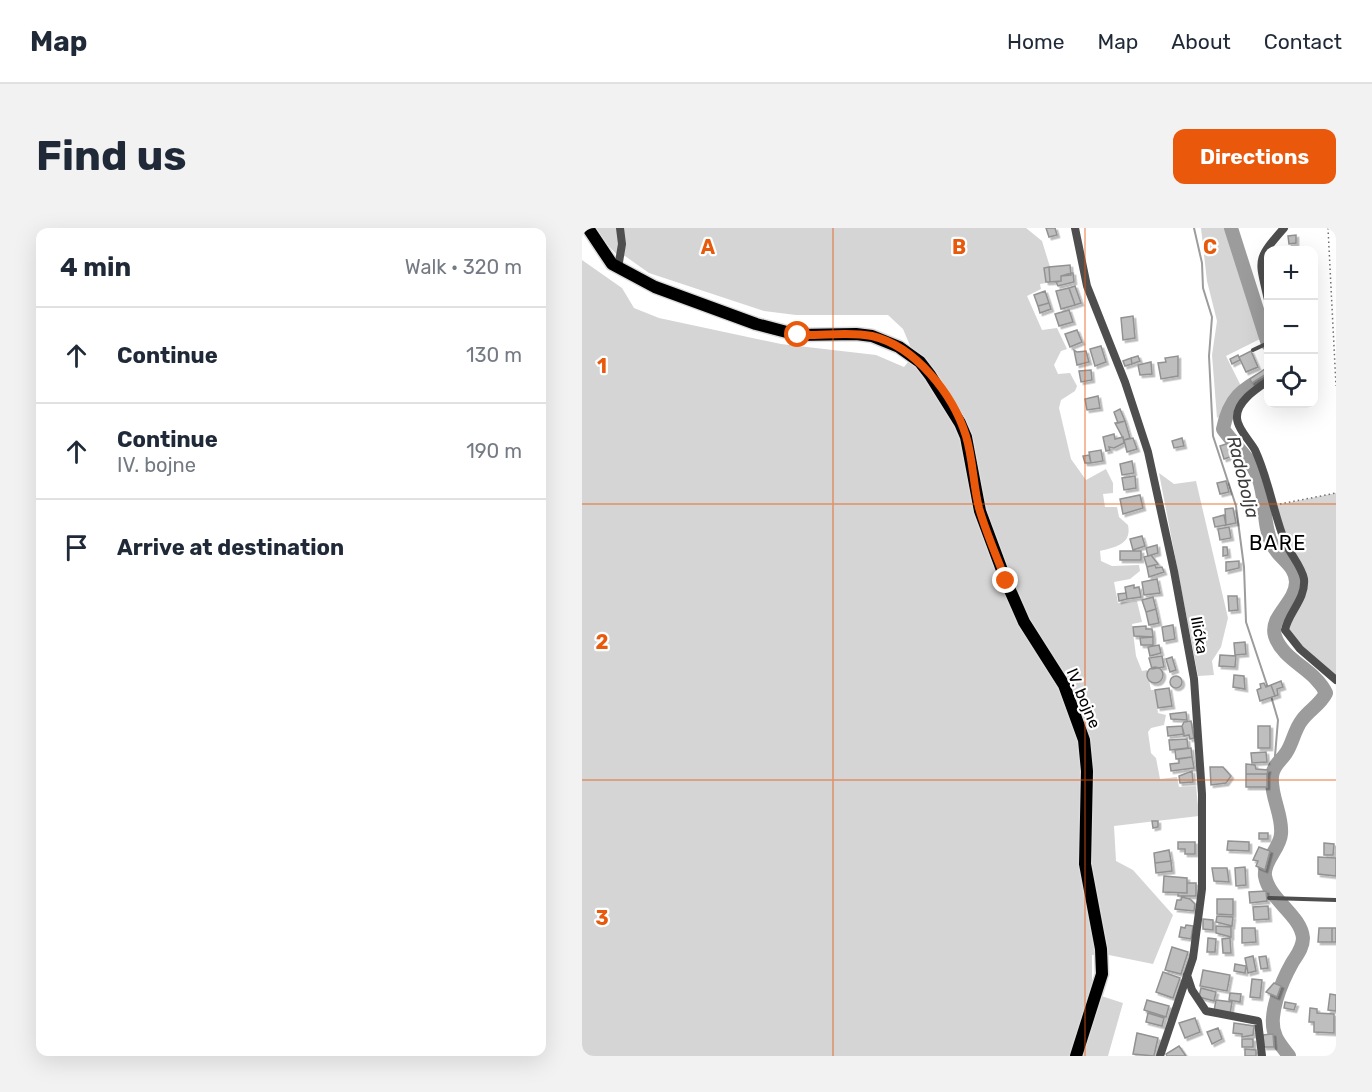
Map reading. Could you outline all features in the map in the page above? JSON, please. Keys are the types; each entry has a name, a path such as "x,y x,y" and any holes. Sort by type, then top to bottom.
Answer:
{"main road":[{"path":"588,228 602,251 618,268"},
{"name":"IV. bojne","path":"618,268 655,287 756,324 798,335 856,334 885,340 910,354 930,375 957,417 966,437 980,511 1014,602 1064,685 1084,740 1087,771 1085,864 1101,949 1102,974 1076,1056"}],"street":[{"path":"618,268 622,244 620,228"},
{"name":"Ilićka","path":"1075,228 1087,286 1125,382 1148,452 1194,679 1202,794 1202,889 1193,958 1160,1056"},
{"path":"1270,246 1284,228"},
{"path":"1264,255 1260,260 1264,278"},
{"path":"1264,385 1242,404 1236,416 1263,470 1285,542 1304,582 1285,630 1300,649 1336,680"},
{"path":"1187,975 1192,990 1206,1011 1258,1021 1262,1056"}],"lane":[{"path":"1253,350 1264,345"},
{"path":"1271,898 1336,900"}],"path":[{"path":"1328,228 1336,386"},
{"path":"1273,506 1336,494"}],"shaded area":[{"path":"596,228 1026,228 1042,241 1050,267 1044,269 1046,283 1040,284 1041,289 1027,296 1042,330 1057,328 1067,349 1061,351 1054,365 1058,374 1070,373 1077,386 1075,391 1061,400 1059,408 1071,459 1086,480 1106,469 1113,483 1113,493 1103,494 1105,507 1117,507 1119,517 1128,525 1128,537 1125,541 1100,551 1101,561 1112,566 1139,565 1140,571 1130,579 1114,582 1118,603 1137,601 1142,622 1132,624 1136,656 1142,671 1147,670 1151,690 1155,690 1158,713 1166,715 1164,725 1151,728 1148,732 1151,753 1156,758 1160,779 1177,777 1179,787 1196,786 1199,816 1114,826 1116,861 1133,870 1173,915 1153,964 1104,954 1092,955 1092,993 1123,1003 1108,1056 582,1056 582,260 622,288 634,308 659,318 781,344 876,355 904,367 914,355 903,329 888,315 796,315 764,311 649,273 625,256 620,258 602,239"},
{"path":"1201,228 1227,228 1262,338 1226,356 1241,386 1225,412 1217,418 1212,355 1217,321 1207,281"},
{"path":"1159,473 1174,484 1196,481 1228,618 1221,647 1212,661 1214,675 1198,676"},
{"path":"1336,493 1336,681 1285,630 1304,582 1273,506"}],"building":[{"path":"1046,228 1055,228 1057,235 1049,237"},
{"path":"1296,235 1296,243 1289,244 1288,236"},
{"path":"1070,265 1071,275 1061,276 1061,281 1050,282 1049,267"},
{"path":"1049,267 1050,282 1046,282 1044,268"},
{"path":"1073,273 1074,282 1058,286 1056,282 1061,281 1061,276"},
{"path":"1075,286 1081,303 1075,305 1069,288"},
{"path":"1069,288 1075,305 1061,309 1056,291"},
{"path":"1045,291 1049,303 1038,306 1034,295"},
{"path":"1049,303 1051,309 1040,313 1038,306"},
{"path":"1069,310 1073,322 1059,326 1055,314"},
{"path":"1133,316 1135,338 1123,340 1121,318"},
{"path":"1077,330 1082,342 1070,347 1065,334"},
{"path":"1101,346 1106,362 1095,366 1090,349"},
{"path":"1074,350 1086,351 1089,362 1077,365"},
{"path":"1251,351 1258,367 1246,372 1239,357"},
{"path":"1238,355 1240,360 1232,364 1230,359"},
{"path":"1138,356 1140,361 1132,364 1131,358"},
{"path":"1178,356 1178,376 1161,379 1158,363 1166,362 1165,358"},
{"path":"1131,358 1132,364 1125,366 1123,361"},
{"path":"1151,362 1152,374 1140,375 1138,365"},
{"path":"1091,370 1092,380 1081,382 1079,371"},
{"path":"1264,370 1264,376 1252,383 1250,379"},
{"path":"1098,396 1100,408 1087,410 1085,399"},
{"path":"1120,409 1125,421 1118,423 1114,412"},
{"path":"1125,421 1130,438 1124,440 1115,423"},
{"path":"1114,434 1115,439 1123,437 1124,443 1114,448 1109,447 1110,450 1106,451 1103,437"},
{"path":"1133,438 1137,449 1127,452 1124,440"},
{"path":"1182,438 1184,446 1174,448 1172,441"},
{"path":"1229,443 1233,456 1224,459 1220,446"},
{"path":"1101,450 1103,461 1091,463 1089,452"},
{"path":"1089,455 1091,463 1085,463 1083,456"},
{"path":"1132,461 1134,473 1122,475 1120,464"},
{"path":"1135,476 1136,488 1124,490 1122,478"},
{"path":"1226,481 1229,492 1220,494 1217,483"},
{"path":"1140,495 1143,508 1123,514 1120,499"},
{"path":"1233,508 1236,523 1226,525 1225,509"},
{"path":"1224,515 1226,525 1215,527 1213,518"},
{"path":"1229,527 1231,538 1220,540 1218,529"},
{"path":"1142,536 1145,546 1133,550 1130,539"},
{"path":"1157,545 1158,553 1148,556 1146,548"},
{"path":"1223,547 1227,547 1228,555 1223,556"},
{"path":"1120,551 1141,551 1141,560 1120,560"},
{"path":"1151,555 1158,564 1147,567 1144,557"},
{"path":"1239,561 1239,568 1226,571 1226,562"},
{"path":"1155,565 1156,568 1162,567 1164,572 1149,577 1147,567"},
{"path":"1157,579 1160,593 1144,595 1142,582"},
{"path":"1134,585 1134,588 1139,587 1141,597 1127,599 1125,587"},
{"path":"1126,593 1127,599 1119,601 1118,594"},
{"path":"1228,596 1237,596 1238,610 1229,611"},
{"path":"1153,597 1156,609 1146,612 1142,600"},
{"path":"1156,609 1159,623 1149,625 1146,612"},
{"path":"1173,625 1175,639 1164,641 1162,627"},
{"path":"1146,626 1146,629 1152,629 1153,637 1134,636 1133,627"},
{"path":"1153,637 1153,645 1141,645 1140,638"},
{"path":"1245,642 1246,654 1235,655 1234,643"},
{"path":"1159,645 1161,653 1150,656 1148,647"},
{"path":"1220,655 1236,656 1235,667 1219,666"},
{"path":"1162,656 1164,667 1152,669 1149,658"},
{"path":"1172,657 1176,670 1170,672 1166,659"},
{"path":"1155,667 1163,675 1155,683 1147,675"},
{"path":"1234,675 1244,676 1245,689 1233,687"},
{"path":"1178,676 1181,677 1181,687 1174,688 1171,687 1170,680 1171,677"},
{"path":"1281,681 1283,687 1277,689 1278,695 1275,696 1271,685"},
{"path":"1264,683 1266,687 1271,685 1275,696 1260,701 1257,690 1261,688 1260,684"},
{"path":"1169,688 1172,706 1158,708 1155,690"},
{"path":"1186,712 1187,720 1171,719 1170,714"},
{"path":"1191,721 1194,738 1190,739 1189,735 1184,736 1182,726 1184,722"},
{"path":"1182,726 1184,734 1168,736 1167,727"},
{"path":"1258,726 1270,726 1270,748 1258,748"},
{"path":"1187,739 1188,748 1170,750 1169,740"},
{"path":"1191,748 1192,757 1176,759 1175,750"},
{"path":"1266,752 1267,762 1252,763 1251,753"},
{"path":"1192,757 1194,768 1171,771 1170,764 1179,763 1179,759"},
{"path":"1246,764 1255,765 1256,769 1268,770 1267,774 1246,774"},
{"path":"1210,767 1223,767 1231,776 1226,783 1211,785"},
{"path":"1192,771 1193,782 1180,783 1179,776"},
{"path":"1246,774 1267,774 1267,787 1246,787"},
{"path":"1152,821 1158,821 1158,827 1153,828"},
{"path":"1259,833 1268,833 1268,839 1259,839"},
{"path":"1228,841 1249,842 1249,851 1227,850"},
{"path":"1178,842 1195,842 1195,854 1185,854 1185,849 1178,849"},
{"path":"1324,843 1334,844 1333,855 1324,855"},
{"path":"1259,847 1270,851 1265,870 1256,866 1258,861 1253,860"},
{"path":"1169,850 1171,861 1155,863 1154,853"},
{"path":"1318,857 1336,858 1336,876 1318,874"},
{"path":"1171,861 1172,871 1156,873 1155,863"},
{"path":"1245,867 1246,885 1236,886 1235,868"},
{"path":"1212,868 1227,868 1229,882 1214,881"},
{"path":"1164,876 1187,878 1187,893 1163,892"},
{"path":"1187,883 1196,883 1196,896 1178,896 1178,893 1187,893"},
{"path":"1266,891 1267,901 1250,903 1249,892"},
{"path":"1182,897 1190,899 1195,904 1194,911 1175,909 1177,900 1181,900"},
{"path":"1217,899 1233,899 1233,915 1217,914"},
{"path":"1268,906 1269,919 1254,920 1253,907"},
{"path":"1217,916 1233,917 1232,926 1216,922"},
{"path":"1203,919 1213,920 1213,930 1203,929"},
{"path":"1186,925 1193,926 1191,939 1179,937 1181,927 1185,928"},
{"path":"1216,926 1231,927 1231,937 1216,933"},
{"path":"1242,928 1255,928 1256,942 1242,943"},
{"path":"1319,928 1332,928 1332,942 1318,942"},
{"path":"1332,928 1336,928 1336,942 1332,942"},
{"path":"1208,938 1216,939 1215,952 1207,952"},
{"path":"1230,938 1231,953 1223,953 1222,939"},
{"path":"1172,947 1188,952 1181,974 1165,970"},
{"path":"1253,956 1256,971 1248,973 1245,958"},
{"path":"1266,956 1268,968 1261,969 1259,957"},
{"path":"1235,964 1246,966 1245,973 1234,971"},
{"path":"1203,970 1230,975 1227,991 1200,986"},
{"path":"1163,972 1180,978 1173,998 1156,992"},
{"path":"1252,979 1262,980 1260,998 1250,997"},
{"path":"1274,983 1281,986 1277,997 1266,992"},
{"path":"1201,988 1216,992 1214,1001 1199,997"},
{"path":"1230,993 1241,994 1240,1002 1229,1000"},
{"path":"1330,994 1336,995 1336,1011 1328,1010"},
{"path":"1147,1000 1169,1006 1166,1017 1144,1010"},
{"path":"1216,1000 1232,1002 1230,1014 1214,1011"},
{"path":"1285,1002 1296,1004 1294,1010 1284,1008"},
{"path":"1310,1008 1317,1009 1317,1013 1334,1014 1334,1033 1314,1032 1314,1022 1309,1022"},
{"path":"1148,1013 1164,1018 1162,1026 1146,1022"},
{"path":"1195,1018 1200,1032 1185,1038 1179,1023"},
{"path":"1234,1023 1254,1026 1253,1035 1242,1037 1242,1034 1233,1033"},
{"path":"1218,1028 1222,1039 1212,1044 1207,1032"},
{"path":"1137,1033 1158,1038 1154,1056 1133,1054"},
{"path":"1273,1034 1274,1047 1264,1047 1263,1035"},
{"path":"1242,1039 1253,1039 1253,1047 1242,1047"},
{"path":"1179,1046 1186,1056 1167,1056 1166,1054"},
{"path":"1245,1049 1256,1050 1256,1056 1245,1056"}],"waterway":[{"name":"Radobolja","path":"1194,228 1202,263 1203,288 1212,317 1209,356 1213,436 1236,506 1244,567 1246,622 1268,688"},
{"name":"Radobolja","path":"1231,228 1264,331"},
{"name":"Radobolja","path":"1264,378 1244,390 1233,402 1223,429 1255,470 1263,494 1269,536 1275,549 1290,566 1295,576 1295,590 1276,622 1275,636 1285,652 1315,677 1326,693 1299,724 1272,776 1281,834 1267,865 1265,876 1272,893 1297,922 1303,938 1301,948 1280,989 1274,1010 1273,1029 1280,1045 1289,1056"},
{"name":"Radobolja","path":"1271,696 1278,720 1274,768"}],"district":[{"name":"BARE","path":"1278,543"}],"route":[{"path":"798,335 872,336 899,347 920,362 944,395 966,437 980,511 1006,581"}]}
